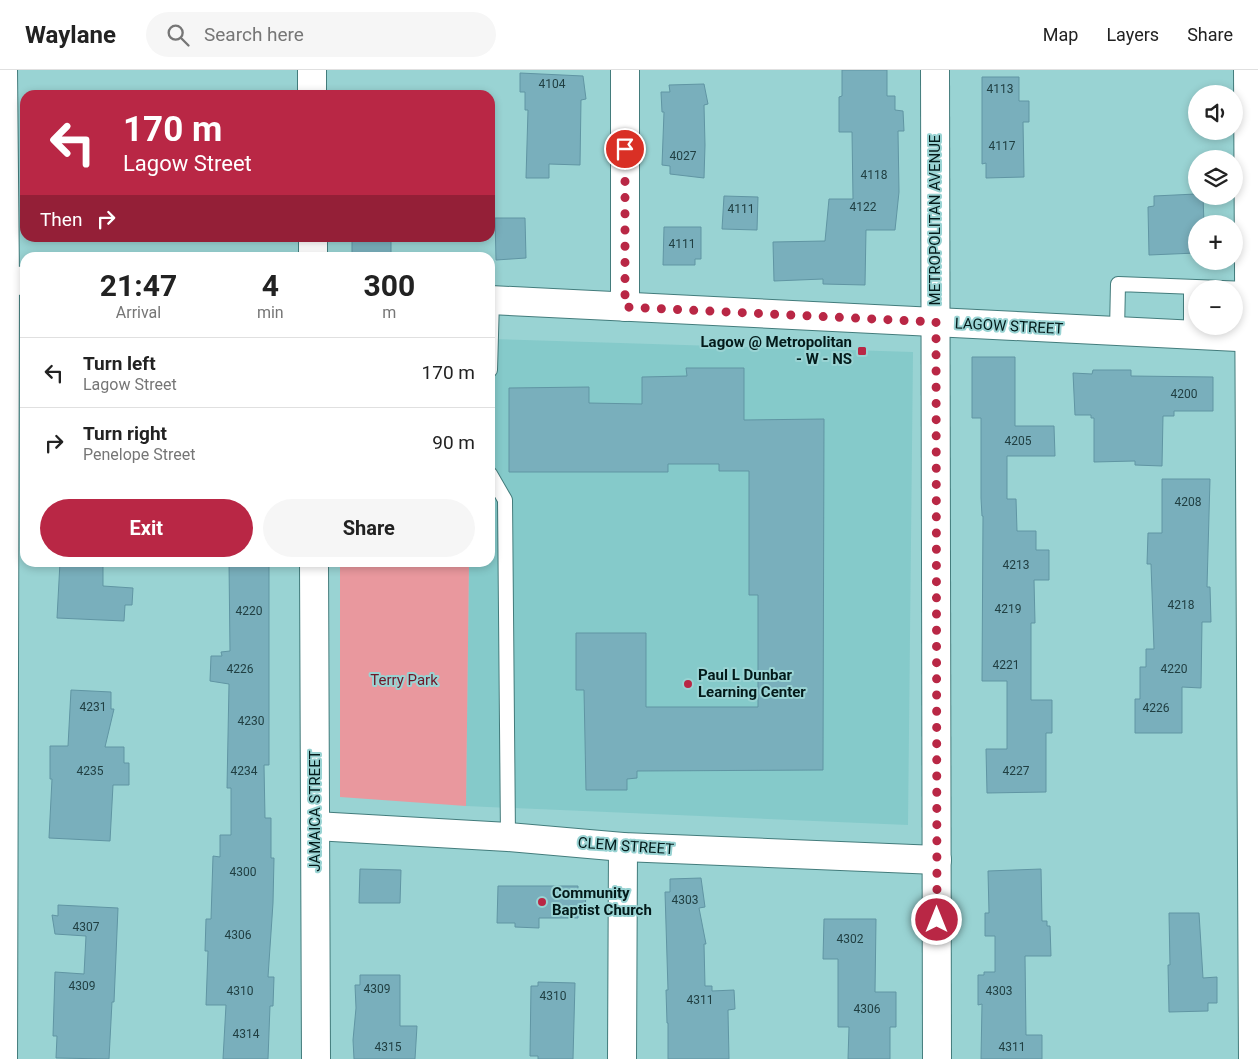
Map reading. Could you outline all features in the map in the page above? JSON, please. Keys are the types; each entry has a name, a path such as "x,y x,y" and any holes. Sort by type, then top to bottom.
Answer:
{"street":[{"path":"3,70 10,280 1,974 3,1059"},
{"path":"312,70 312,90"},
{"path":"625,70 625,307"},
{"name":"METROPOLITAN AVENUE","path":"935,70 937,1059"},
{"path":"1248,70 1248,289 1253,337 1253,1059"},
{"name":"LAGOW STREET","path":"495,300 1188,334"},
{"name":"LAGOW STREET","path":"1212,335 1253,337"},
{"name":"JAMAICA STREET","path":"314,567 316,1059"},
{"name":"CLEM STREET","path":"315,826 508,837 622,847 937,860"},
{"path":"622,847 622,1059"}],"lane":[{"path":"1117,331 1118,284 1188,287"},
{"path":"1243,289 1248,289"},
{"path":"495,483 505,500 508,837"}],"shaded area":[{"name":"Paul L Dunbar Learning Center","path":"495,339 913,352 908,825 466,806 469,567 495,567"}],"green space":[{"name":"Terry Park","path":"340,567 469,567 466,806 340,797"}],"building":[{"path":"842,70 887,70 887,96 895,96 895,110 903,111 904,131 898,131 899,192 895,230 866,230 865,285 823,284 823,279 774,281 773,242 825,241 829,199 853,199 852,132 839,132 839,97 842,96"},
{"path":"520,73 583,76 586,99 581,100 580,165 549,164 549,178 526,178 528,110 525,110 525,92 520,92"},
{"path":"982,77 1019,77 1019,101 1029,101 1029,122 1023,122 1024,177 986,178 986,163 982,164"},
{"path":"704,84 708,104 704,105 704,178 670,174 670,166 662,165 664,112 662,112 661,92 670,92 669,85"},
{"path":"1188,194 1188,205 1203,205 1204,215 1188,215 1188,253 1149,255 1148,207 1154,206 1154,196"},
{"path":"724,196 758,197 757,230 722,229"},
{"path":"495,218 525,218 526,258 496,260"},
{"path":"664,227 701,227 701,259 695,259 695,265 663,265"},
{"path":"352,242 391,242 391,252 352,252"},
{"path":"972,357 1015,357 1015,426 1054,426 1055,456 1007,456 1007,499 1016,499 1017,531 1036,531 1036,550 1049,550 1049,580 1034,580 1035,623 1031,623 1031,700 1052,700 1052,733 1046,733 1046,792 987,793 986,749 1007,749 1007,681 982,681 983,516 981,498 981,418 972,418"},
{"path":"686,368 744,368 744,420 824,419 823,770 637,771 637,778 627,779 627,790 586,790 584,690 576,690 576,633 646,633 646,707 758,707 758,595 749,595 749,471 719,471 719,464 668,464 668,472 509,472 509,388 589,387 589,403 642,404 642,377 687,376"},
{"path":"1093,370 1131,370 1131,376 1213,377 1213,411 1174,411 1174,416 1163,416 1162,466 1135,465 1135,461 1094,462 1094,418 1091,418 1091,415 1075,415 1073,373 1092,374"},
{"path":"1162,479 1210,479 1207,587 1210,587 1211,622 1202,622 1201,688 1182,687 1182,733 1135,733 1135,699 1140,699 1140,667 1146,667 1146,649 1154,649 1151,564 1147,564 1148,533 1162,533"},
{"path":"60,567 103,567 103,586 133,588 132,605 125,605 124,621 57,618"},
{"path":"229,567 269,567 269,765 264,765 265,818 271,818 271,858 274,858 268,977 274,977 273,1006 270,1006 268,1059 223,1059 226,1005 206,1005 208,951 205,951 206,919 211,919 213,856 220,857 220,835 231,835 231,788 227,788 229,684 210,681 211,656 222,656 221,652 230,651"},
{"path":"71,690 111,692 111,709 114,709 105,747 124,747 124,763 129,763 129,785 113,785 110,841 49,838 52,779 50,779 50,746 68,746"},
{"path":"360,869 401,870 400,903 359,903"},
{"path":"1041,869 1042,921 1047,921 1047,926 1050,926 1051,956 1025,956 1026,1035 1042,1035 1042,1059 981,1059 982,1004 978,1005 978,975 984,975 984,972 995,972 995,936 985,936 985,913 989,913 988,871"},
{"path":"701,878 705,907 699,908 706,944 704,944 705,986 712,986 712,991 734,990 735,1009 728,1010 729,1059 668,1059 665,892 670,892 670,879"},
{"name":"Community Baptist Church","path":"498,886 578,886 578,893 586,892 585,912 578,912 578,918 539,918 539,928 515,927 515,923 497,923"},
{"path":"58,905 118,908 114,1002 112,1002 109,1059 56,1058 57,1036 53,1036 55,972 84,974 86,936 55,934 52,915 58,916"},
{"path":"1169,913 1199,913 1203,978 1217,977 1217,1003 1208,1003 1208,1011 1169,1012"},
{"path":"824,919 876,919 875,992 896,992 896,1027 890,1027 890,1059 848,1059 849,1027 838,1027 838,959 823,959"},
{"path":"360,975 400,975 400,1026 417,1026 415,1059 354,1059 355,985 360,985"},
{"path":"538,982 575,983 573,1059 538,1059 538,1056 530,1056 531,986 538,986"}],"place":[{"name":"Lagow @ Metropolitan - W - NS","path":"862,351"},
{"name":"Paul L Dunbar Learning Center","path":"688,684"},
{"name":"Community Baptist Church","path":"542,902"}],"route":[{"path":"625,149 625,307 936,322 937,920"}]}
